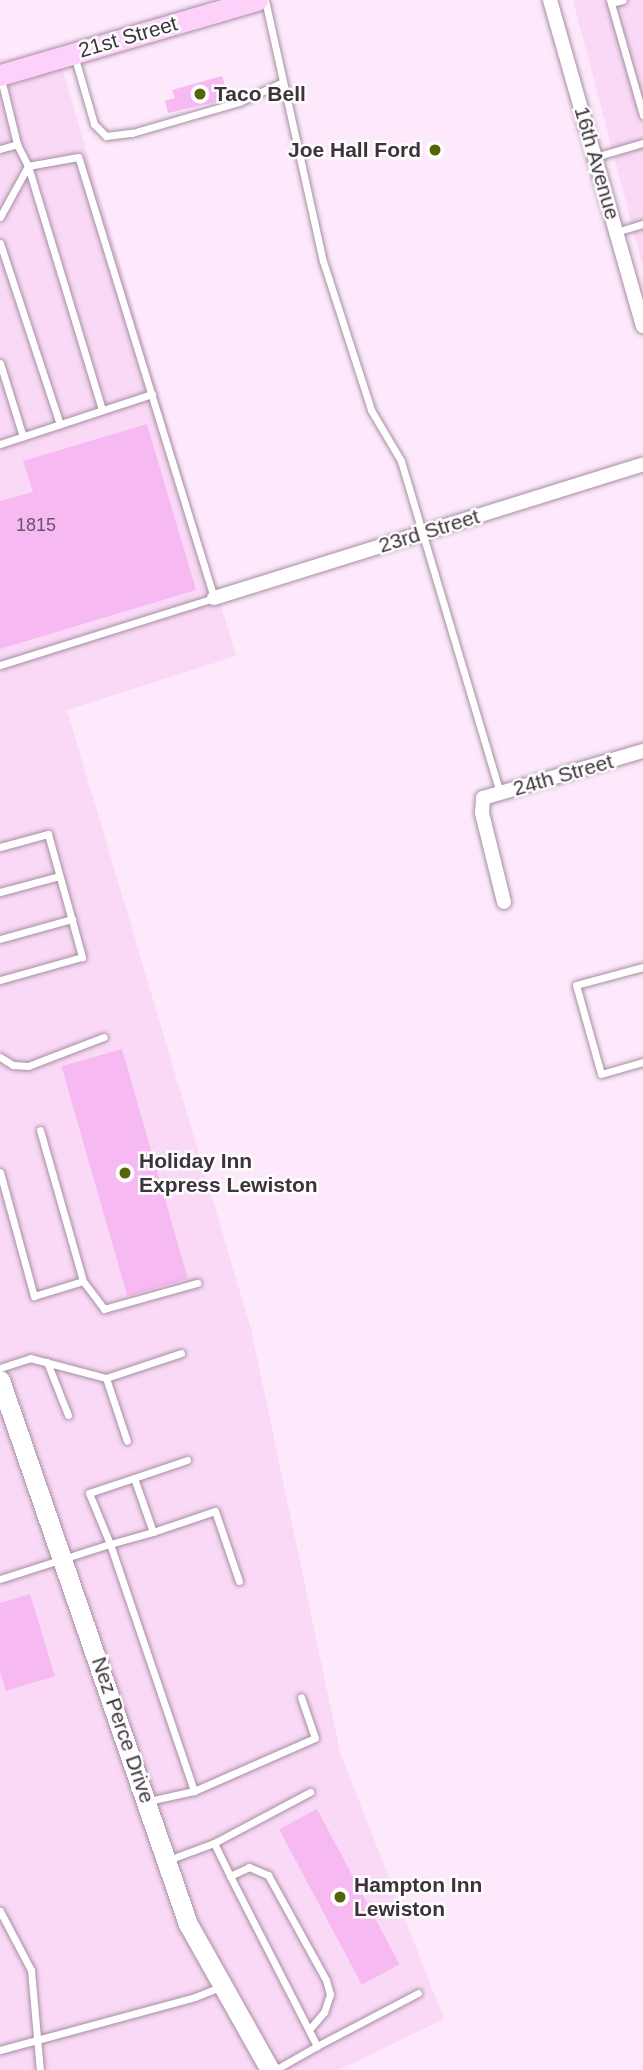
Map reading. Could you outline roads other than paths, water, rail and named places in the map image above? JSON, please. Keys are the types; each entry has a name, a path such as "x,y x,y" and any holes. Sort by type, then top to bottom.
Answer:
{"main road":[{"name":"21st Street","path":"0,74 257,0"}],"street":[{"name":"16th Avenue","path":"550,0 643,326"},
{"name":"23rd Street","path":"214,598 643,464"},
{"name":"24th Street","path":"503,902 482,813 483,798 643,751"},
{"name":"Nez Perce Drive","path":"0,1380 148,1801 188,1924 273,2070"}],"lane":[{"path":"265,0 323,261 371,410 401,461 500,793"},
{"path":"623,0 611,2 643,116"},
{"path":"74,53 97,129 114,137 239,102 260,89 283,82"},
{"path":"0,74 17,144 28,166 102,410"},
{"path":"595,157 643,143"},
{"path":"0,149 17,144"},
{"path":"0,665 214,598 78,157 28,166"},
{"path":"0,217 28,166"},
{"path":"616,232 643,224"},
{"path":"0,243 60,424"},
{"path":"0,363 23,437"},
{"path":"0,444 152,394"},
{"path":"0,847 48,835 82,957 0,980"},
{"path":"0,892 59,876"},
{"path":"0,939 72,919"},
{"path":"643,967 576,985 601,1074 643,1062"},
{"path":"0,1058 13,1065 29,1066 104,1037"},
{"path":"40,1130 83,1281 104,1309 197,1283"},
{"path":"0,1172 34,1296 83,1281"},
{"path":"0,1368 30,1357 106,1378 181,1353"},
{"path":"47,1362 68,1415"},
{"path":"106,1378 128,1441"},
{"path":"187,1460 89,1493 110,1544 194,1791"},
{"path":"134,1478 153,1532"},
{"path":"0,1579 215,1511 239,1581"},
{"path":"148,1801 194,1791 315,1738 301,1697"},
{"path":"166,1860 214,1843 310,1792"},
{"path":"214,1843 317,2046"},
{"path":"230,1876 249,1867 268,1875 326,1980 330,1994 324,2012 309,2030"},
{"path":"0,1912 14,1931 30,1970 37,2008 36,2040 40,2070"},
{"path":"0,2050 195,1997 223,1986"},
{"path":"273,2070 418,1993"}],"place":[{"name":"Taco Bell","path":"200,94"},
{"name":"Joe Hall Ford","path":"435,150"},
{"name":"Holiday Inn Express Lewiston","path":"125,1173"},
{"name":"Hampton Inn Lewiston","path":"340,1897"}]}
